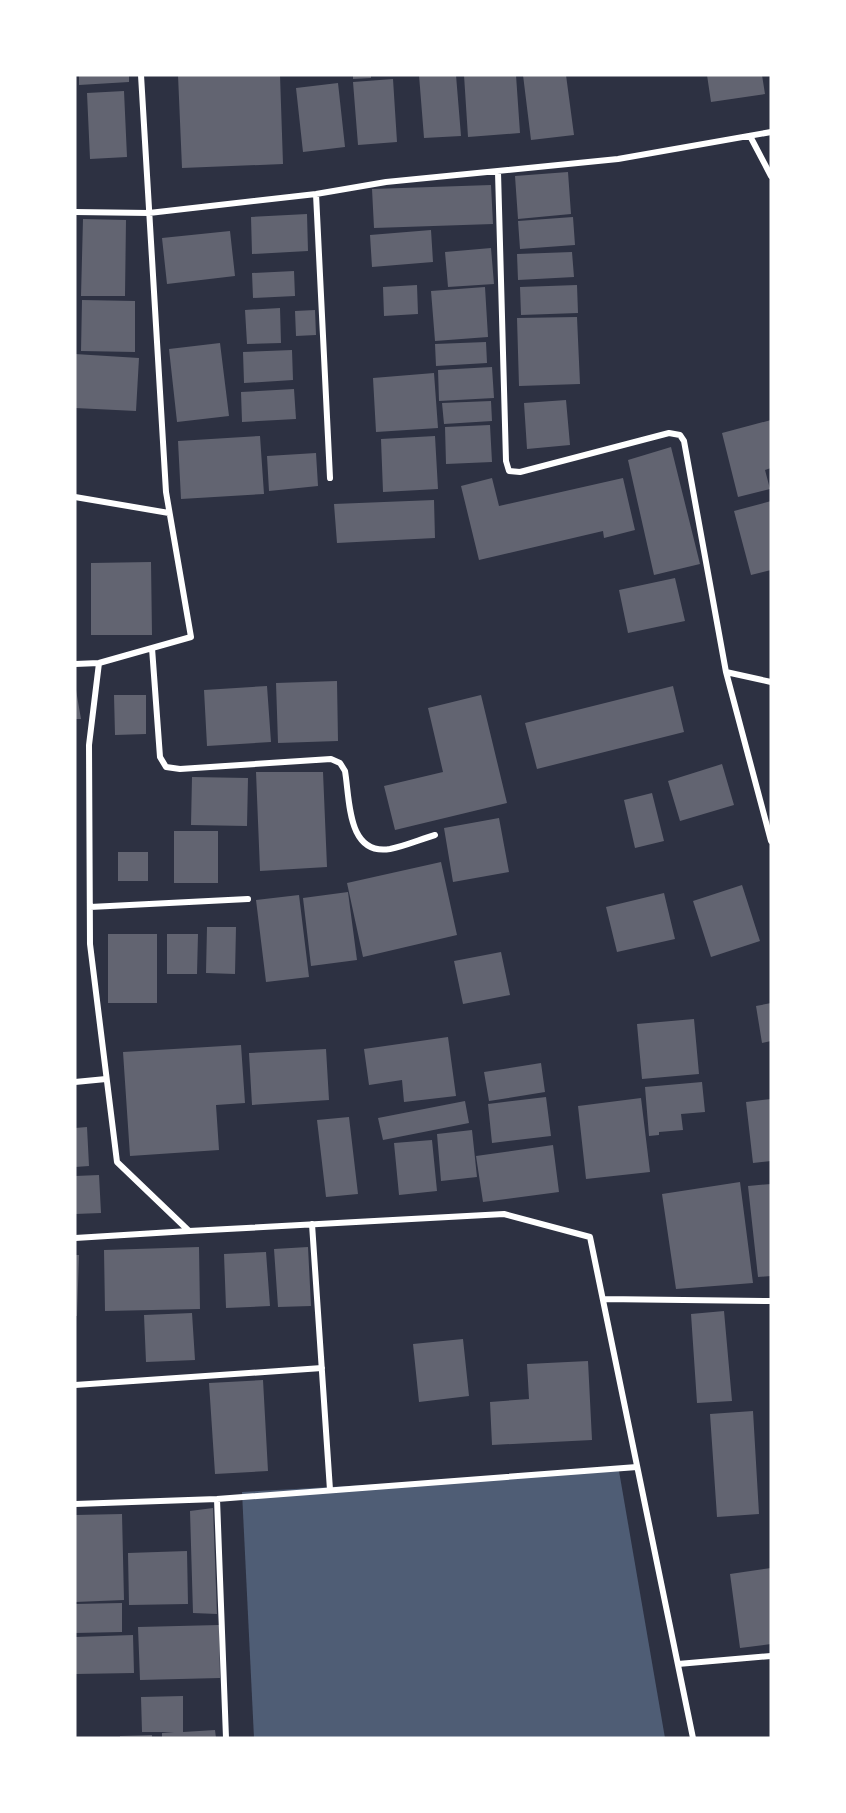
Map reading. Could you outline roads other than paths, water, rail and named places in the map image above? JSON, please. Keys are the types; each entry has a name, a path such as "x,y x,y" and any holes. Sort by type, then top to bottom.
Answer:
{"street":[{"path":"75,664 99,663 190,637 166,492 141,75"},
{"path":"75,212 149,213 316,194 386,182 618,159 771,132"},
{"path":"750,136 771,176"},
{"path":"498,172 506,461 509,471 520,472 669,433 680,435 684,441 726,672 771,841"},
{"path":"316,194 330,478"},
{"path":"75,497 169,513"},
{"path":"152,648 160,757 166,767 180,769 332,759 340,763 345,771 355,832 372,850 390,849 435,835"},
{"path":"99,663 89,745 90,944 117,1162 189,1231"},
{"path":"726,672 771,682"},
{"path":"90,907 248,899"},
{"path":"75,1082 106,1079"},
{"path":"75,1238 504,1214 590,1237 693,1738"},
{"path":"312,1224 330,1490"},
{"path":"603,1299 771,1301"},
{"path":"75,1385 322,1368"},
{"path":"75,1504 217,1498 637,1467"},
{"path":"217,1498 226,1738"},
{"path":"678,1664 771,1656"}],"water":[{"path":"619,1471 665,1738 254,1738 242,1492"}]}
